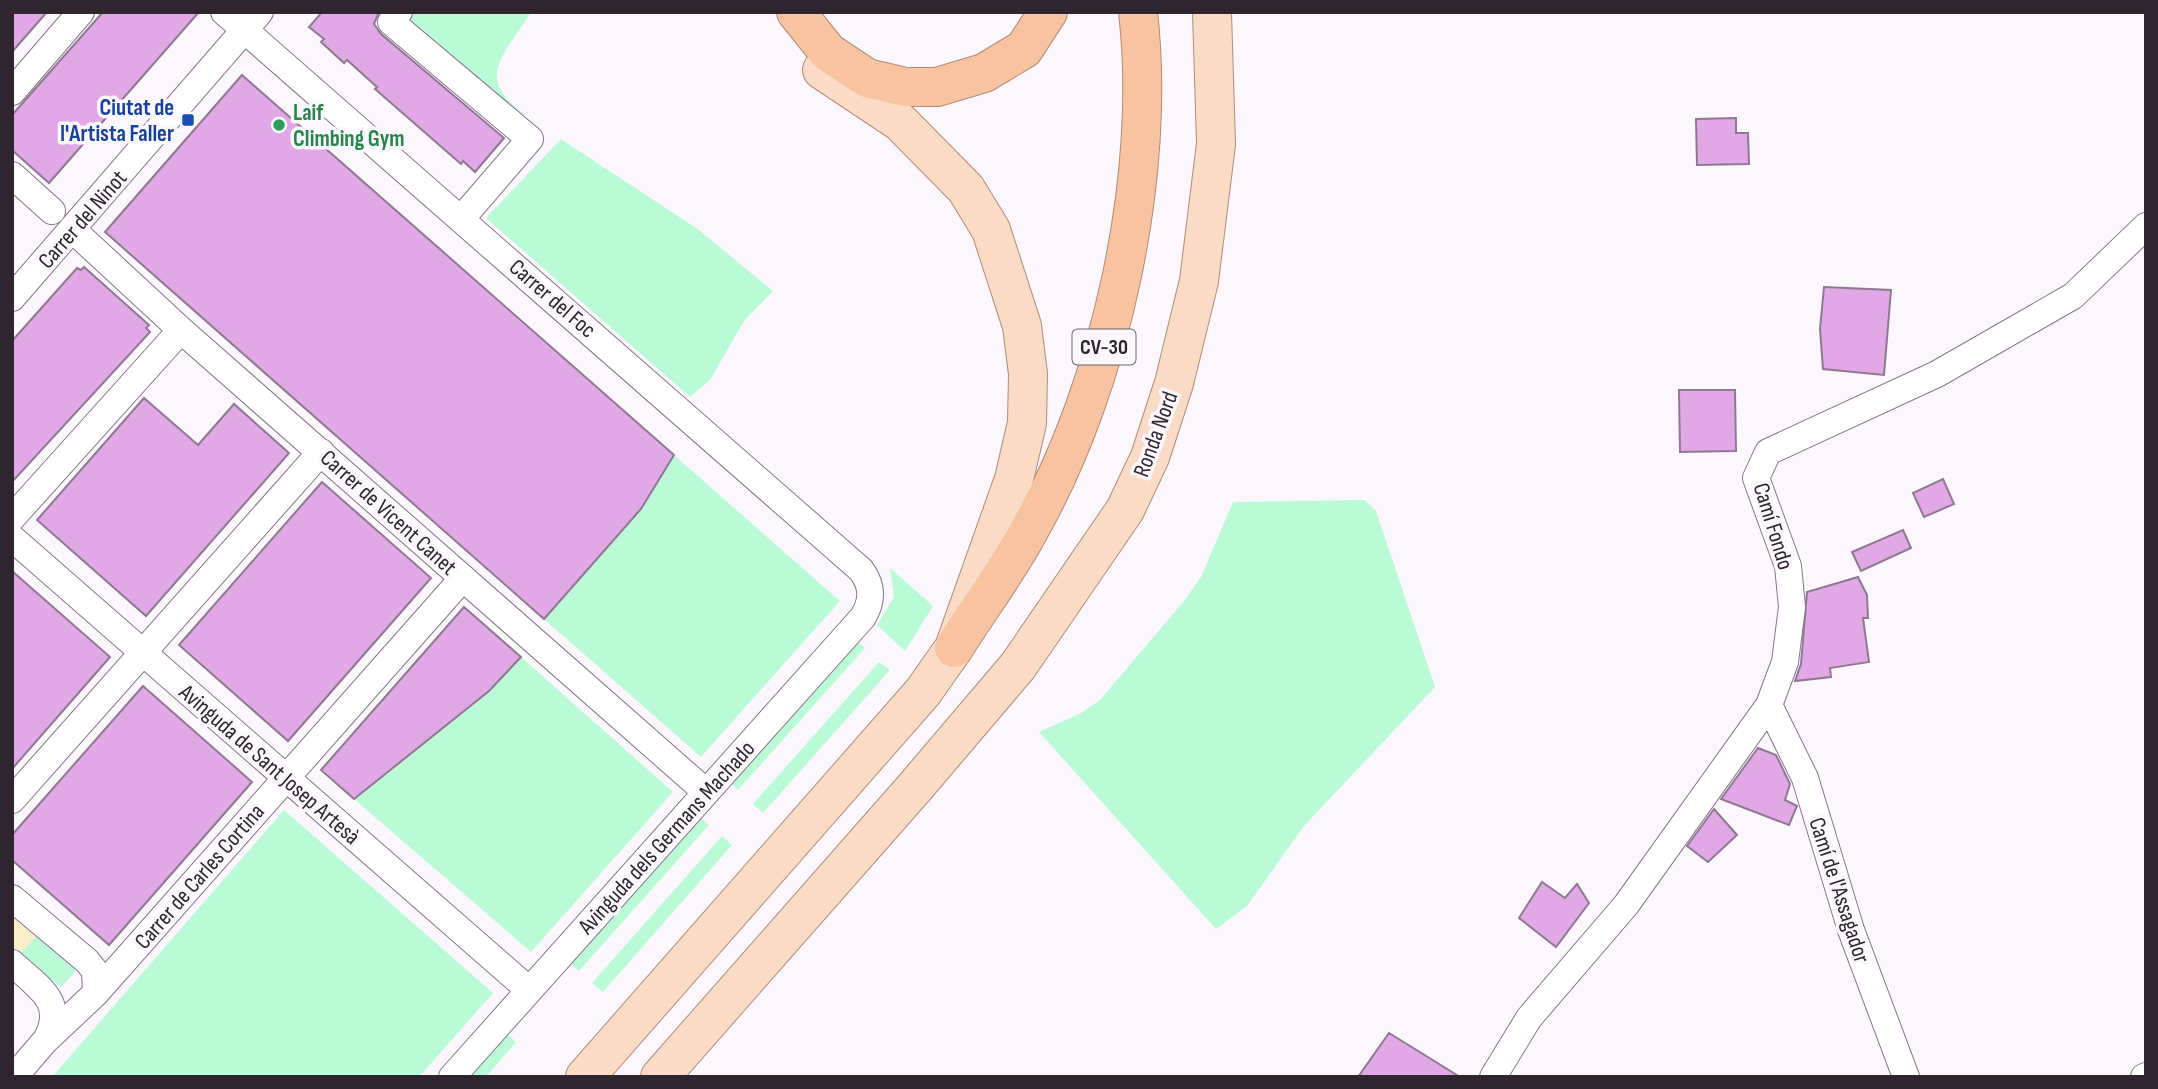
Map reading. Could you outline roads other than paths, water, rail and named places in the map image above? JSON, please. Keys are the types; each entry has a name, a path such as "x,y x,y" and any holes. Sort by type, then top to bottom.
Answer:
{"highway":[{"path":"796,12 828,52 867,78 905,87 937,87 984,73 1024,49 1048,12"},
{"name":"CV-30","path":"954,648 1032,527 1089,395 1108,334 1129,231 1140,158 1142,103 1138,12"}],"main road":[{"path":"585,1077 923,692 954,648 1014,479 1027,423 1027,374 1018,313 990,230 966,189 900,122 824,72 792,38 778,12"},
{"name":"Ronda Nord","path":"660,1077 1018,666 1125,510 1150,457 1174,383 1199,281 1216,144 1212,12"}],"street":[{"path":"12,92 81,12"},
{"name":"Carrer del Foc","path":"224,12 252,21 462,218 861,570 871,593"},
{"path":"399,12 391,22 530,139 462,218"},
{"name":"Carrer del Ninot","path":"12,298 252,21"},
{"path":"12,176 52,211"},
{"name":"Camí Fondo","path":"1493,1077 1529,1018 1626,905 1769,705 1785,662 1792,607 1788,566 1756,478 1768,452 1937,374 2073,296 2146,226"},
{"name":"Carrer de Vicent Canet","path":"73,230 181,330 706,792"},
{"path":"12,518 181,330"},
{"path":"12,800 321,452"},
{"name":"Avinguda de Sant Josep Artesà","path":"12,538 528,990"},
{"name":"Carrer de Carles Cortina","path":"14,1077 45,1041 96,993 463,578"},
{"name":"Avinguda dels Germans Machado","path":"452,1077 863,617 869,607 871,593"},
{"name":"Camí de l'Assagador","path":"1769,705 1805,778 1851,930 1906,1077"},
{"path":"12,898 95,971 96,993"},
{"path":"12,962 52,996 70,993 87,975 82,957"},
{"path":"40,988 55,1012 54,1026 45,1041"}],"place":[{"name":"Ciutat de l'Artista Faller","path":"188,120"},
{"name":"Laif Climbing Gym","path":"279,125"}]}
